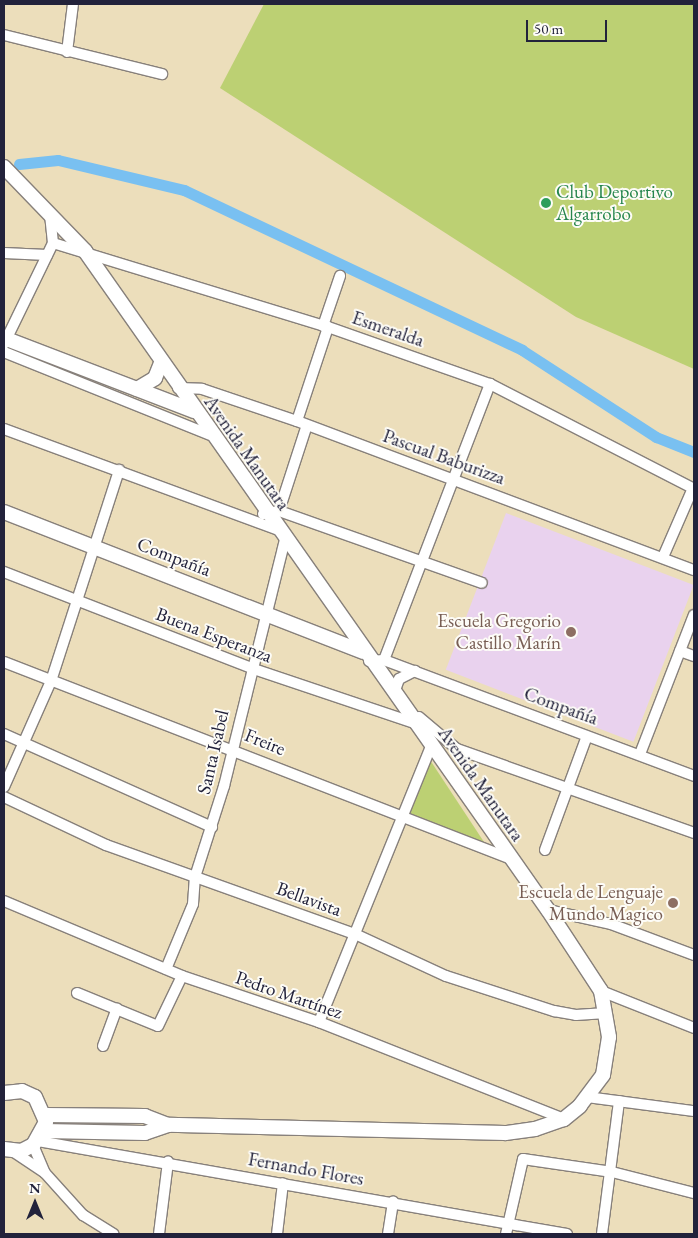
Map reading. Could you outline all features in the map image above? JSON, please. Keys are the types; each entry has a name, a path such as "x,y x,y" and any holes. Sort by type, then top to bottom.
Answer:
{"main road":[{"name":"Avenida Manutara","path":"4,167 48,209 85,251 210,434 273,512 282,534 366,656 548,910 601,991 606,1013 608,1057 587,1097 564,1119 535,1129 505,1133 168,1125 144,1116 45,1115"},
{"path":"4,343 137,389 194,411"},
{"path":"137,389 156,378 161,363"},
{"name":"Compañía","path":"4,512 266,612 330,638 366,656"},
{"path":"330,638 346,627"},
{"path":"5,1090 35,1098 45,1115 39,1139"},
{"name":"Avenida Manutara","path":"9,1151 39,1139 144,1133 168,1125"}],"street":[{"path":"67,52 73,4"},
{"path":"4,35 162,74"},
{"path":"48,209 53,242 4,343 210,434"},
{"name":"Esmeralda","path":"53,242 326,326 490,384 693,489"},
{"path":"4,253 47,255"},
{"path":"297,421 340,276"},
{"path":"384,660 420,560 490,384"},
{"name":"Pascual Baburizza","path":"178,388 202,388 297,421 664,557 694,570"},
{"path":"273,512 307,425"},
{"path":"4,429 244,514 282,534"},
{"path":"4,787 22,743 52,681 78,601 92,546 119,470"},
{"path":"664,557 693,489"},
{"path":"244,514 273,512 420,560 482,583"},
{"name":"Santa Isabel","path":"166,969 193,904 195,877 212,827 266,612 282,534"},
{"name":"Buena Esperanza","path":"4,572 251,668 414,723"},
{"path":"640,754 694,615"},
{"path":"680,651 694,656"},
{"name":"Compañía","path":"366,656 415,671 640,754 694,776"},
{"name":"Freire","path":"4,662 232,748 511,860"},
{"path":"415,671 402,676 394,693 406,700 435,734 456,749 694,833"},
{"path":"4,734 212,827"},
{"path":"545,850 566,788 587,736"},
{"path":"319,1022 405,818 431,746"},
{"name":"Bellavista","path":"4,797 106,845 355,934 446,976 554,1010 576,1015 606,1013"},
{"name":"Pedro Martínez","path":"4,901 182,976 319,1022 564,1119"},
{"path":"548,910 611,924 694,954"},
{"path":"77,993 158,1026 182,976"},
{"path":"601,991 694,1028"},
{"path":"103,1046 117,1008"},
{"path":"587,1097 694,1111"},
{"path":"602,1234 612,1172 619,1100"},
{"path":"39,1139 45,1173"},
{"name":"Fernando Flores","path":"39,1139 393,1201 507,1229 567,1234"},
{"path":"9,1151 45,1173 83,1215 113,1234"},
{"path":"507,1229 523,1159 612,1172 694,1193"},
{"path":"158,1234 168,1162"},
{"path":"277,1234 283,1183"},
{"path":"388,1234 393,1201"}],"shaded area":[{"name":"Escuela Gregorio Castillo Marín","path":"506,513 694,585 633,742 446,670"}],"green space":[{"name":"Club Deportivo Algarrobo","path":"264,4 694,4 694,369 576,317 220,88"},
{"path":"430,760 486,845 408,813"}],"waterway":[{"path":"19,164 58,160 184,190 522,350 656,437 694,452"}],"place":[{"name":"Club Deportivo Algarrobo","path":"546,203"},
{"name":"Escuela Gregorio Castillo Marín","path":"571,632"},
{"name":"Escuela de Lenguaje Mundo Magico","path":"673,903"}]}
